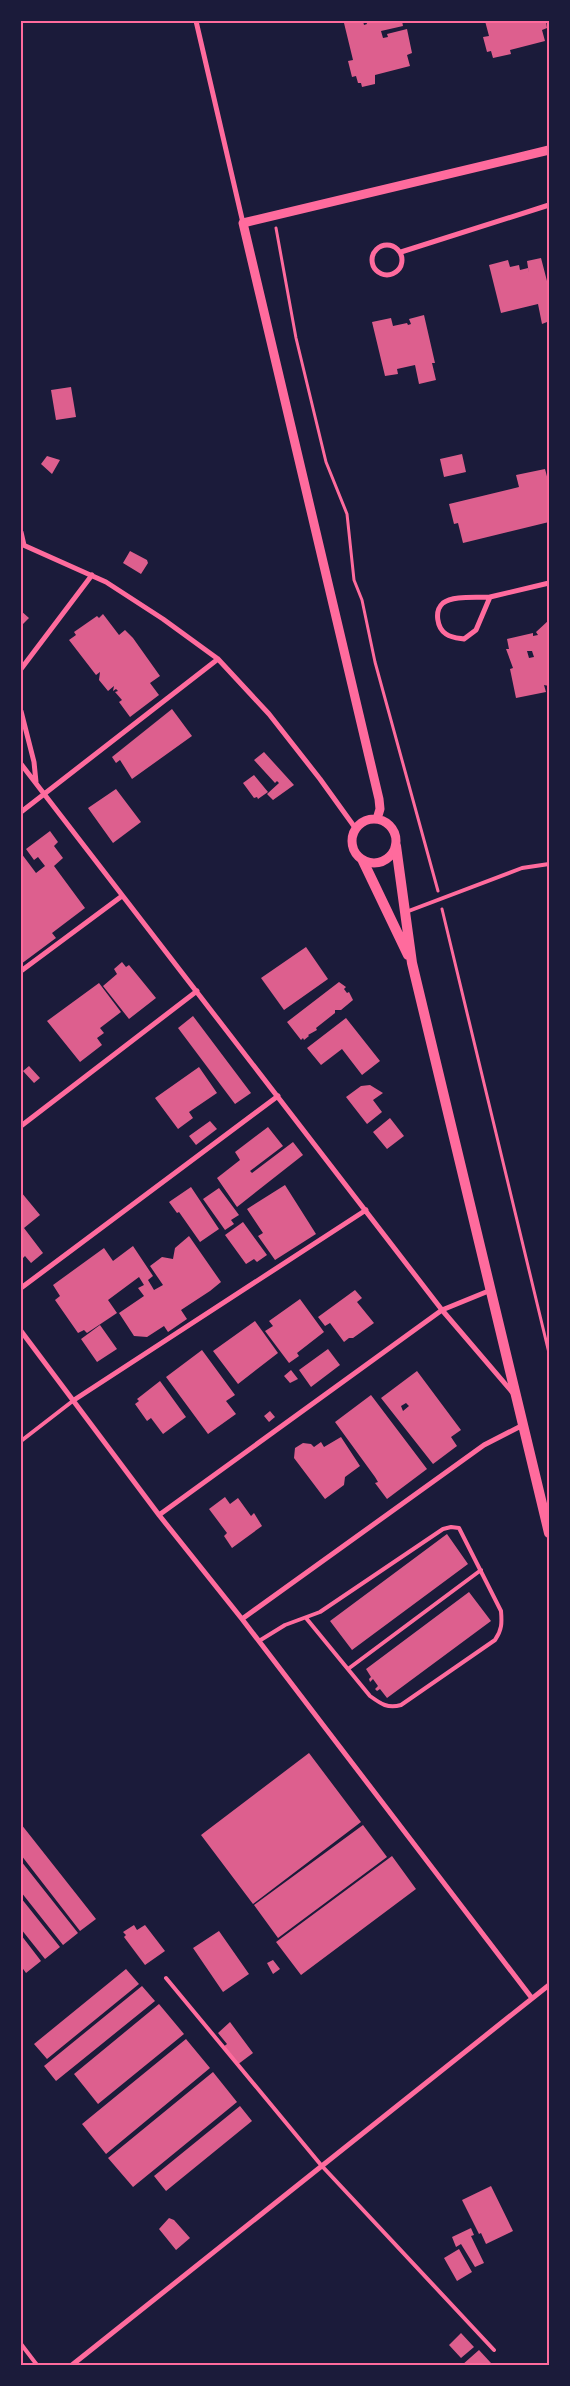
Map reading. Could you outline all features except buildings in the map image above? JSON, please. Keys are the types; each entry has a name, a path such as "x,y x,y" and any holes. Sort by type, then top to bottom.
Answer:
{"main road":[{"path":"396,846 412,963 549,1533"},
{"path":"364,861 412,963"}],"street":[{"path":"196,21 379,799 380,812 377,819"},
{"path":"243,223 549,150"},
{"path":"401,252 549,205"},
{"path":"385,244 393,246 401,252 402,267 395,273 382,274 374,269 371,261 372,255 378,248 385,244"},
{"path":"21,532 23,544 106,582 163,619 218,659 269,714 356,828"},
{"path":"21,669 92,575"},
{"path":"490,597 476,630 464,639 452,638 444,633 438,622 438,611 443,603 452,600 490,597 549,583"},
{"path":"21,812 218,659"},
{"path":"21,711 34,762 36,782"},
{"path":"21,764 442,1310 518,1398"},
{"path":"377,819 390,826 397,839 396,846 388,858 382,862 372,864 356,855 352,846 352,837 356,828 365,821 377,819"},
{"path":"21,971 122,896"},
{"path":"21,1126 197,991"},
{"path":"21,1288 278,1096"},
{"path":"74,1400 366,1210"},
{"path":"159,1514 442,1310 491,1290"},
{"path":"21,1331 159,1514 259,1641 531,1998"},
{"path":"242,1619 484,1445 523,1425"},
{"path":"72,2365 549,1985"}],"lane":[{"path":"406,912 440,901 522,868 549,864"},
{"path":"21,1441 74,1400"},
{"path":"259,1641 285,1625 320,1612 443,1529 451,1526 459,1528 501,1611 501,1631 495,1640 401,1705 392,1708 370,1696 306,1618"},
{"path":"348,1669 481,1570"},
{"path":"166,1978 321,2165 494,2350"},
{"path":"21,2344 38,2365"}],"path":[{"path":"273,217 296,338 326,462 347,514 354,580 362,600 375,662 440,901 549,1353"}]}
